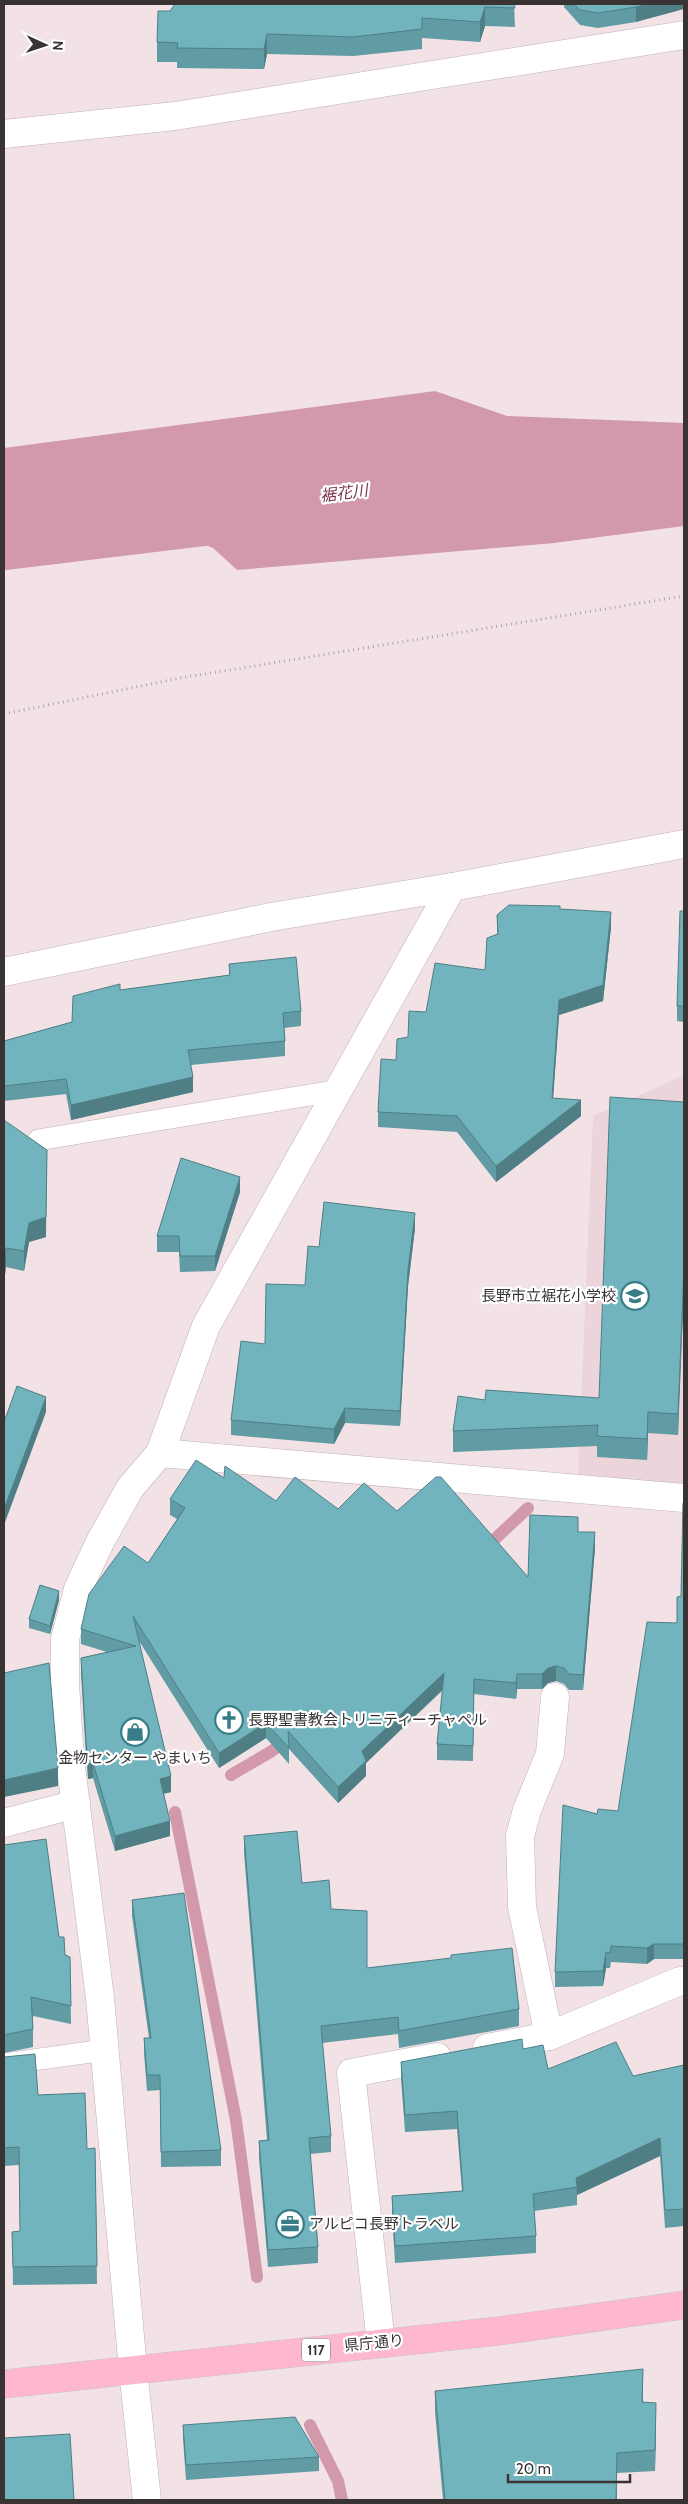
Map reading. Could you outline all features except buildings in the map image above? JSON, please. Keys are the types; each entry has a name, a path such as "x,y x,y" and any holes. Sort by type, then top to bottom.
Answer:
{"highway":[{"name":"県庁通り","path":"4,2384 381,2342 499,2331 684,2305"}],"street":[{"path":"4,134 175,116 684,35"},
{"path":"4,972 271,917 452,887 684,844"},
{"path":"147,2500 133,2370 105,2050 65,1693 65,1639 78,1589 100,1542 130,1488 160,1453 206,1326 340,1090 452,887"},
{"path":"160,1453 684,1498"},
{"path":"548,2036 522,1907 520,1836 527,1810 550,1754 555,1697"},
{"path":"4,1823 76,1804"},
{"path":"381,2342 351,2073 548,2036 680,1982"}],"lane":[{"path":"38,1140 340,1090"},
{"path":"4,2064 105,2050"}],"path":[{"path":"4,714 180,678 684,596"}],"shaded area":[{"name":"長野市立裾花小学校","path":"684,1075 684,1484 578,1477 593,1116"}],"water":[{"path":"435,391 507,416 684,423 684,526 554,543 237,570 213,548 135,517 4,533 4,448"}],"waterway":[{"name":"裾花川","path":"4,533 236,505"},
{"path":"482,1551 528,1508"},
{"path":"231,1775 272,1751 289,1738"},
{"path":"175,1812 236,2120 257,2277"},
{"path":"310,2425 338,2481 342,2500"}],"place":[{"name":"長野市立裾花小学校","path":"635,1296"},
{"name":"長野聖書教会トリニティーチャペル","path":"229,1720"},
{"name":"金物センター やまいち","path":"135,1732"},
{"name":"アルピコ長野トラベル","path":"290,2224"}]}
